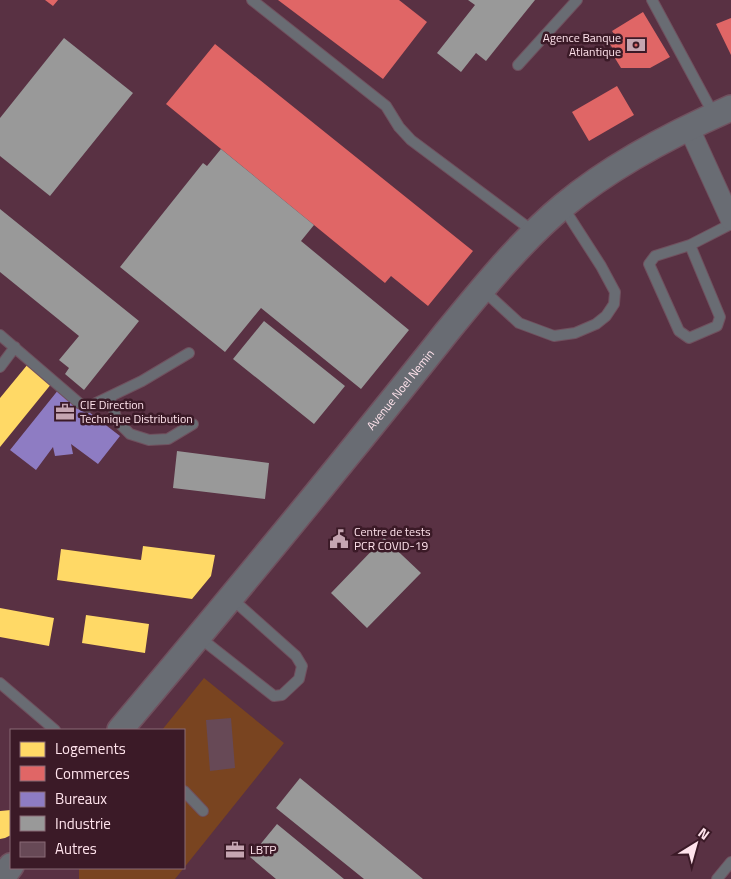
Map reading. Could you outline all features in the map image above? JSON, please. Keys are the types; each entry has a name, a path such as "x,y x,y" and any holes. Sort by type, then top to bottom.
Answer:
{"street":[{"name":"Avenue Noel Nemin","path":"121,729 199,637 482,289 535,233 563,206 636,156 722,112"},
{"path":"689,128 731,220"},
{"path":"0,879 10,867"}],"lane":[{"path":"252,0 386,106 399,128 411,140 535,233"},
{"path":"518,65 577,0"},
{"path":"652,0 722,112"},
{"path":"482,289 519,323 554,336 575,333 596,324 606,316 614,304 615,292 563,206"},
{"path":"690,245 720,317 717,326 689,338 679,331 649,264 655,256 690,245 731,224"},
{"path":"0,335 84,406 88,407 142,382 189,354"},
{"path":"0,366 15,347"},
{"path":"110,397 117,421 130,434 149,440 168,439 193,424"},
{"path":"199,637 274,696 282,696 299,680 302,666 296,656 231,598"},
{"path":"0,683 54,729"},
{"path":"185,792 203,811"},
{"path":"717,879 731,862"}],"shaded area":[{"path":"204,678 284,743 185,867 185,729 163,729"},
{"path":"79,869 183,869 175,879 79,879"}],"building: Logements":[{"path":"28,364 52,383 0,447 0,398"},
{"path":"143,546 215,555 211,576 192,599 57,580 61,549 141,560"},
{"path":"0,608 54,618 49,646 0,637"},
{"path":"86,615 149,624 145,653 82,643"},
{"path":"10,810 10,836 0,839 0,811"}],"building: Commerces":[{"path":"45,0 58,0 53,6"},
{"path":"278,0 399,0 427,22 383,79"},
{"path":"643,12 670,57 650,68 621,68 613,55 616,53 609,43 616,37 612,31"},
{"path":"731,18 731,55 716,24"},
{"path":"215,44 473,251 428,306 391,276 385,283 166,104"},
{"path":"617,86 634,115 589,141 572,112"}],"building: Bureaux":[{"name":"CIE Direction Technique Distribution","path":"59,389 120,436 98,464 71,444 73,454 55,456 53,447 36,470 10,450"}],"building: Industrie":[{"path":"468,0 535,0 486,61 476,53 461,72 437,53 475,5"},
{"path":"64,38 133,93 50,196 0,156 0,118"},
{"path":"221,149 314,225 301,241 409,330 361,389 261,308 225,352 120,267 203,163 207,166"},
{"path":"0,209 139,321 84,390 65,374 69,368 59,360 79,336 0,272"},
{"path":"264,321 345,386 314,424 233,359"},
{"path":"177,451 269,463 265,499 173,488"},
{"path":"384,538 421,573 367,628 331,593"},
{"path":"300,778 423,879 364,879 276,808"},
{"path":"277,824 344,879 276,879 250,857"}],"building: Autres":[{"path":"231,718 235,768 210,771 206,720"}],"place":[{"name":"Agence Banque Atlantique","path":"636,45"},
{"name":"CIE Direction Technique Distribution","path":"65,412"},
{"name":"Centre de tests PCR COVID-19","path":"339,539"},
{"name":"LBTP","path":"235,850"}]}
